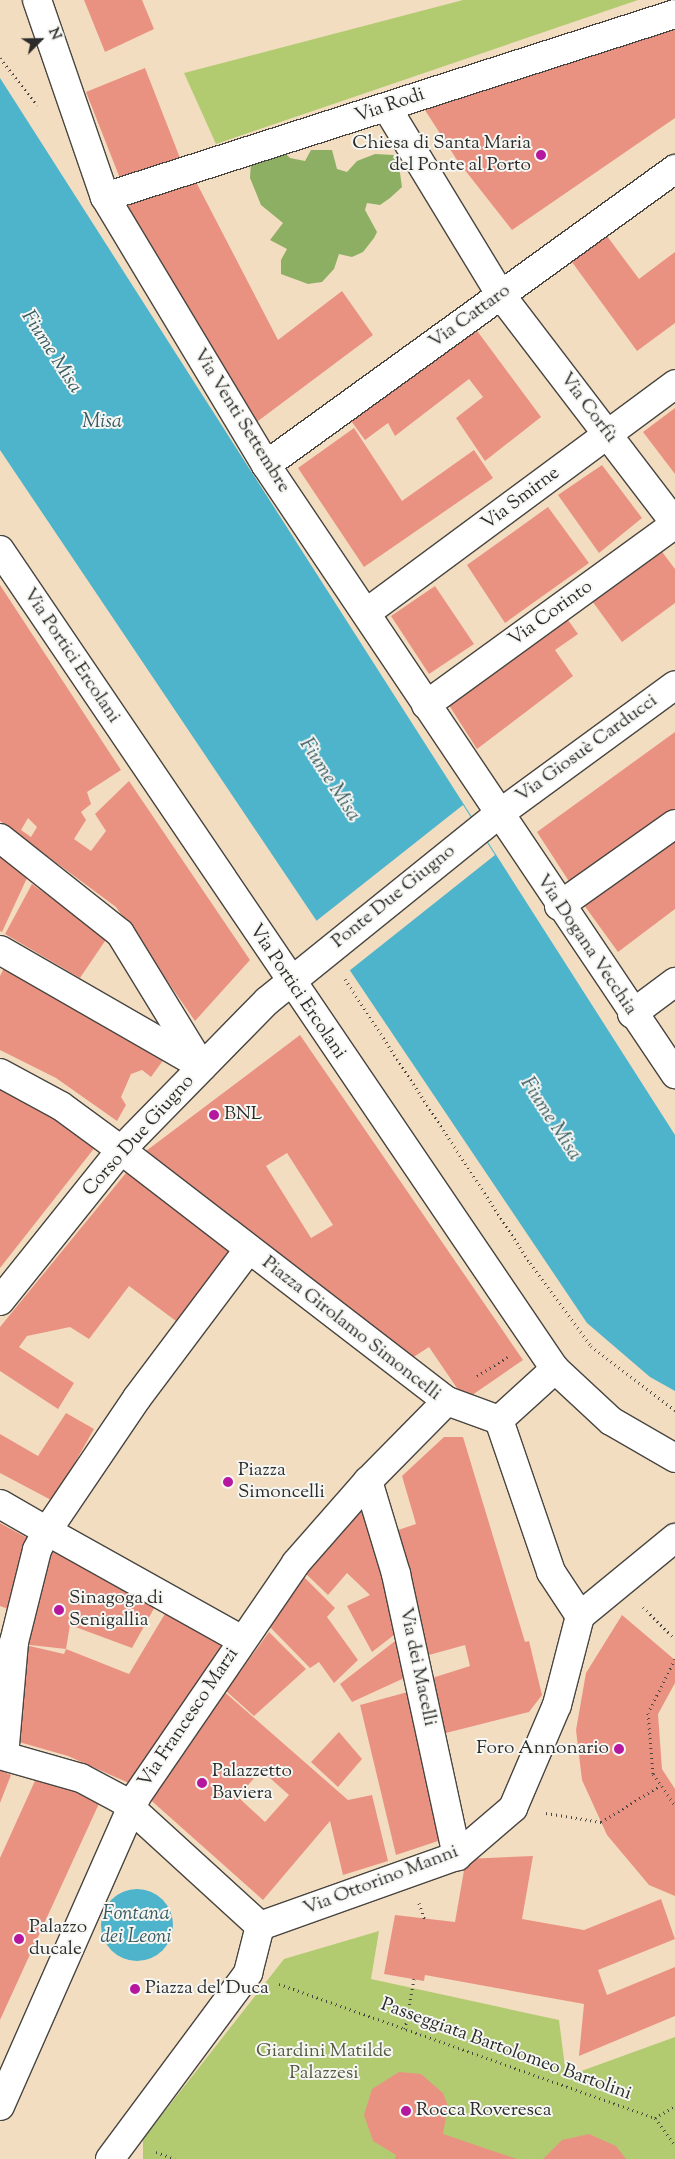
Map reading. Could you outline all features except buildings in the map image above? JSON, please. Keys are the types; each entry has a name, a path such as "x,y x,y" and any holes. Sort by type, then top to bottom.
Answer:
{"street":[{"name":"Via Venti Settembre","path":"37,0 105,197 266,465 426,705 489,822"},
{"name":"Via Rodi","path":"105,197 675,14"},
{"name":"Via Corfù","path":"387,108 500,294 675,523"},
{"name":"Via Cattaro","path":"266,465 500,294 674,171"},
{"name":"Via Smirne","path":"366,613 675,384"},
{"name":"Via Corinto","path":"426,705 675,523"},
{"name":"Via Portici Ercolani","path":"0,550 555,1369 611,1421 675,1458"},
{"name":"Via Giosuè Carducci","path":"489,822 675,685"},
{"name":"Ponte Due Giugno","path":"290,980 489,822"},
{"name":"Via Dogana Vecchia","path":"489,822 559,906 675,1074"},
{"path":"559,906 675,824"},
{"path":"0,838 120,933 202,1067"},
{"path":"1,952 202,1067"},
{"name":"Corso Due Giugno","path":"0,1301 121,1150 290,980"},
{"path":"632,1014 675,982"},
{"path":"0,1073 61,1106 249,1249"},
{"name":"Piazza Girolamo Simoncelli","path":"2,1756 14,1642 37,1550 47,1531 137,1398 249,1249 446,1401 368,1481 296,1563 242,1640"},
{"path":"499,1420 555,1369"},
{"path":"446,1401 499,1420"},
{"path":"499,1420 551,1572 580,1616 675,1538"},
{"name":"Via dei Macelli","path":"368,1481 396,1574 458,1856"},
{"path":"0,1504 242,1640"},
{"name":"Via Ottorino Manni","path":"266,1923 458,1856 513,1808 557,1705 580,1616"},
{"name":"Via Francesco Marzi","path":"130,1801 242,1640"},
{"path":"2,1756 81,1778 130,1801 266,1923 254,1975 122,2148"},
{"path":"0,2106 130,1801"}],"path":[{"path":"329,949 530,1263 591,1346 675,1410"},
{"path":"472,1380 508,1356 503,1348"},
{"path":"620,1584 675,1639"},
{"path":"675,1660 648,1713 653,1774 675,1806"},
{"path":"513,1808 601,1822 661,1785"},
{"name":"Passeggiata Bartolomeo Bartolini","path":"254,1975 655,2118"},
{"path":"405,2029 414,1979"},
{"path":"675,2106 655,2118 675,2146"}],"green space":[{"path":"463,0 638,0 216,144 184,73"},
{"path":"282,150 290,158 305,161 311,150 332,150 337,169 347,172 357,161 375,154 394,155 400,173 402,187 390,198 380,205 367,203 365,210 377,232 374,238 363,252 352,257 339,254 334,269 322,282 308,284 281,274 281,260 287,249 270,240 283,223 261,205 250,178 251,160"},
{"name":"Giardini Matilde Palazzesi","path":"379,1931 371,1979 559,2020 565,2067 573,2074 675,2037 675,2159 143,2159 143,2139 284,1959"}],"water":[{"name":"Misa","path":"0,78 675,1135 675,1391 650,1377 587,1323 0,450"},
{"name":"Fontana dei Leoni","path":"137,1889 157,1895 167,1905 173,1925 167,1945 157,1955 137,1961 117,1955 107,1945 101,1925 107,1905 117,1895"}],"pier":[{"path":"463,805 495,855 349,971 315,922"}],"place":[{"name":"Chiesa di Santa Maria del Ponte al Porto","path":"541,155"},
{"name":"BNL","path":"214,1115"},
{"name":"Piazza Simoncelli","path":"228,1482"},
{"name":"Sinagoga di Senigallia","path":"59,1610"},
{"name":"Foro Annonario","path":"619,1749"},
{"name":"Palazzetto Baviera","path":"202,1783"},
{"name":"Palazzo ducale","path":"19,1939"},
{"name":"Piazza del Duca","path":"135,1989"},
{"name":"Rocca Roveresca","path":"406,2111"}],"water label":[{"name":"Fiume Misa","path":"51,352"},
{"name":"Fiume Misa","path":"329,780"},
{"name":"Fiume Misa","path":"550,1119"}]}
